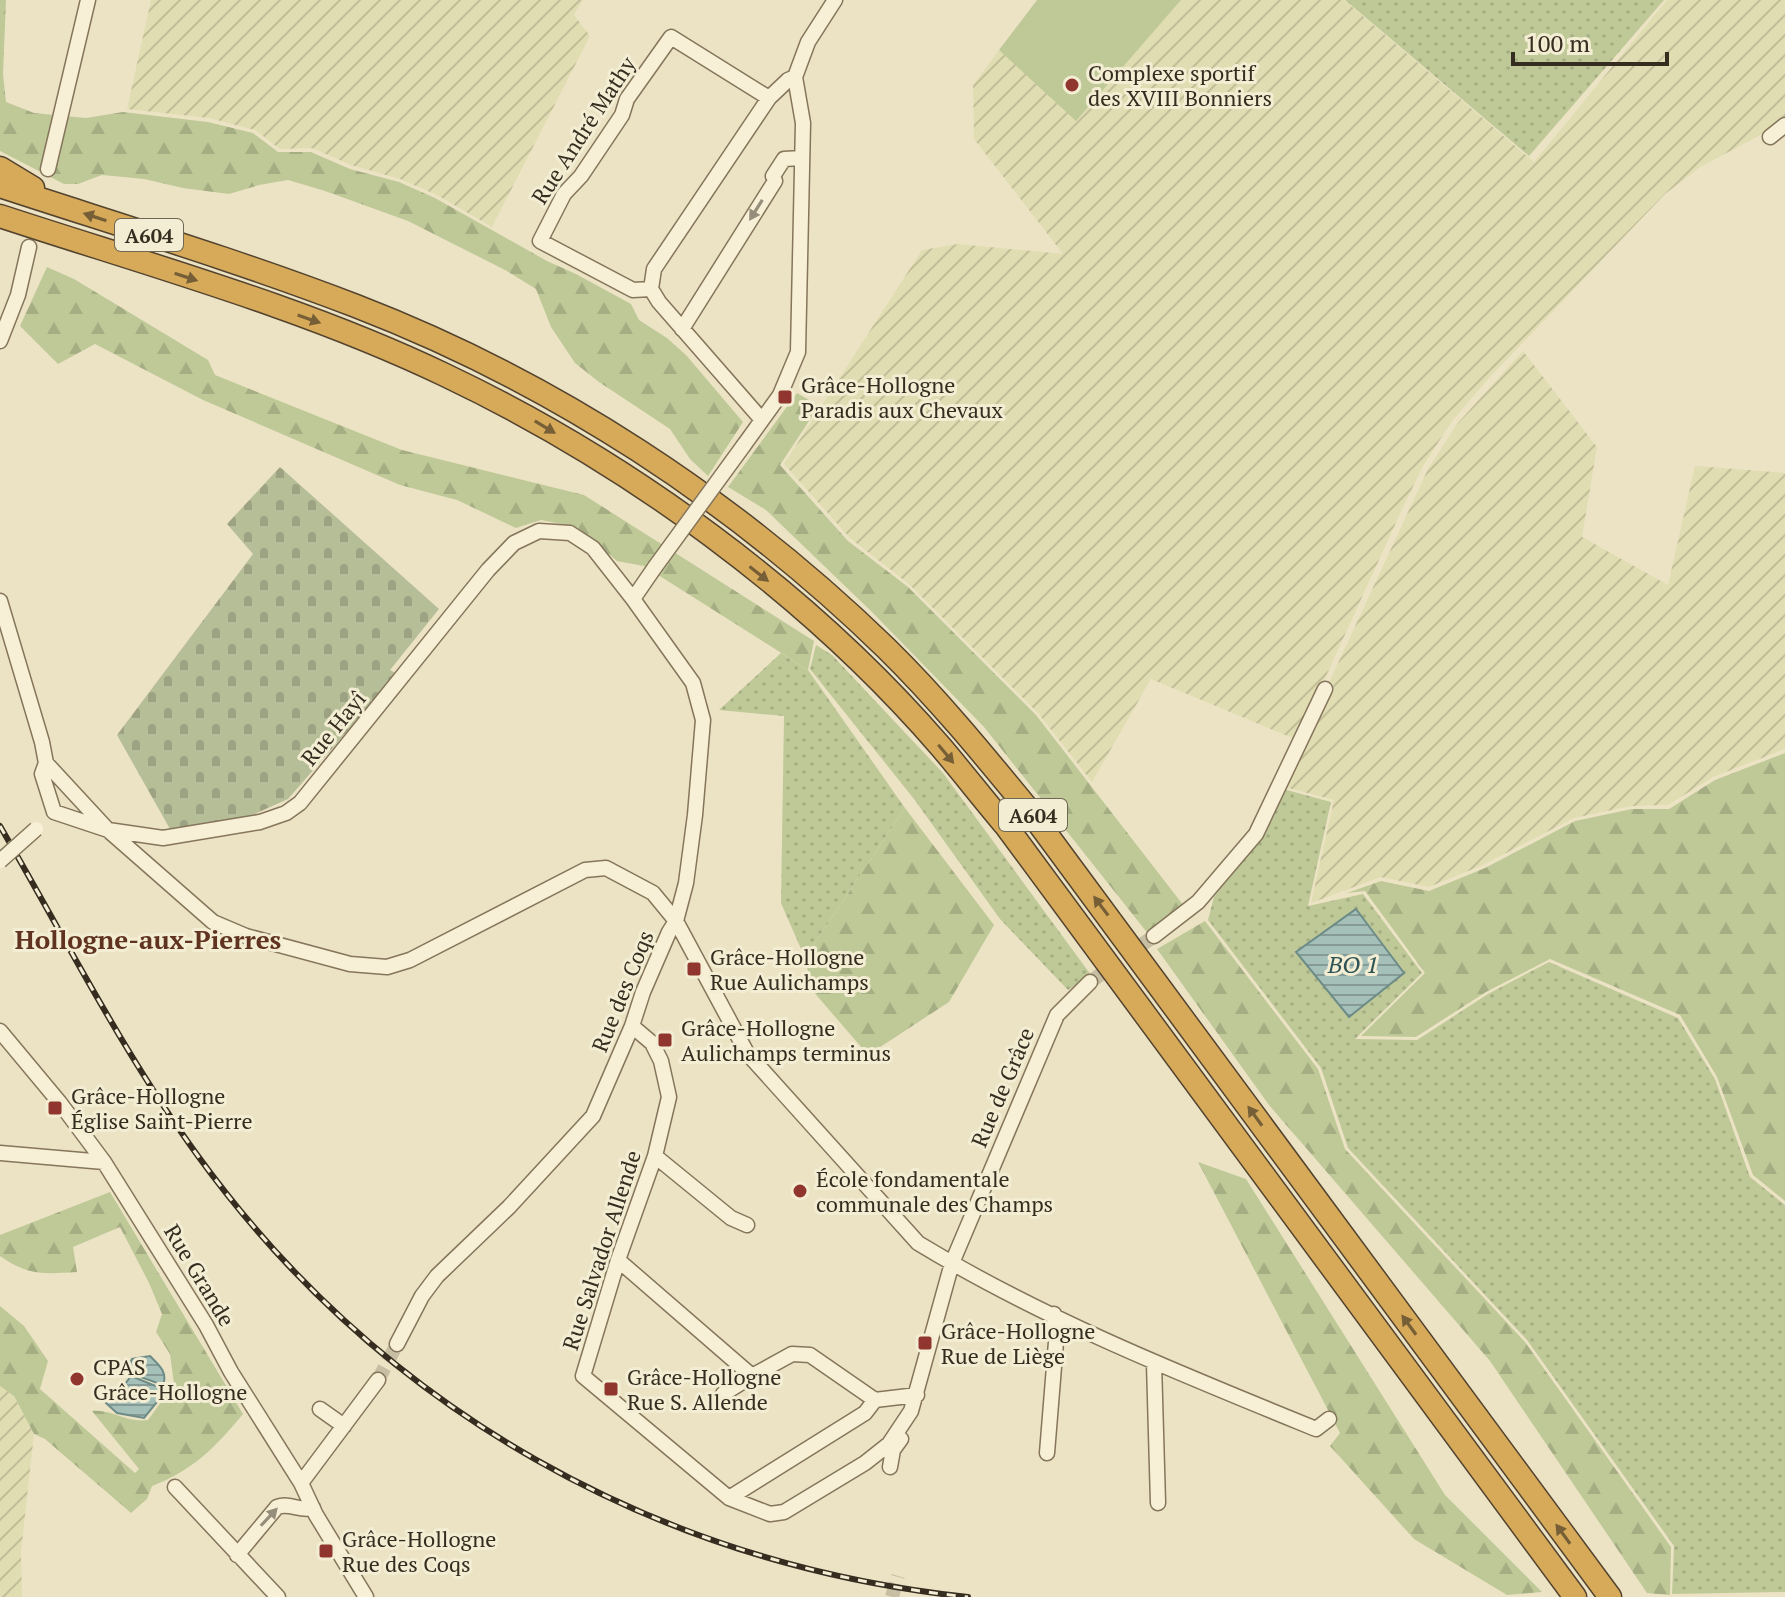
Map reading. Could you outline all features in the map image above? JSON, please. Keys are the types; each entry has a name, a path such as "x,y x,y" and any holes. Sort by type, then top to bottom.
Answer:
{"highway":[{"path":"0,168 32,187 49,202"},
{"name":"A604","path":"0,186 249,267 358,307 456,349 548,396 640,451 806,576 886,649 961,728 1028,809 1610,1597"},
{"name":"A604","path":"0,216 347,332 444,374 534,420 624,474 788,597 865,668 940,745 1006,826 1575,1597"},
{"path":"0,233 54,245 85,244"}],"street":[{"path":"48,169 88,0"},
{"path":"633,599 780,395 798,352 803,123 795,77 808,42 835,0"},
{"name":"Rue André Mathy","path":"651,289 633,290 540,241 564,194 581,176 622,115 627,99 671,37 769,98"},
{"path":"762,420 651,289 654,269 769,98 795,77"},
{"path":"1770,137 1785,125"},
{"path":"682,329 775,181 773,176 784,159 802,158"},
{"path":"0,341 18,295 29,247"},
{"name":"Rue Hayî","path":"54,812 108,830 163,838 260,822 286,813 300,803 488,570 514,543 539,531 570,533 593,548 633,599"},
{"name":"Rue des Coqs","path":"397,1344 422,1296 437,1276 509,1207 593,1116 632,1026 643,992 676,921 688,869 703,720 693,683 633,599"},
{"path":"0,601 42,742 46,763 42,774 54,812 0,861"},
{"path":"1154,936 1198,902 1256,834 1325,689"},
{"path":"46,763 108,830 213,922 246,936 350,964 387,967 410,960 585,870 606,868 630,879 653,893 676,921 747,1053 918,1243 952,1263 1154,1363 1316,1429 1329,1419"},
{"name":"Rue de Grâce","path":"911,1411 952,1263 1057,1015 1090,982"},
{"name":"Rue Salvador Allende","path":"632,1026 652,1043 661,1061 669,1097 655,1156 618,1260 583,1376 729,1498 770,1514 784,1512 865,1463 889,1444 911,1411"},
{"name":"Rue Grande","path":"0,1031 6,1046 60,1103 104,1162 301,1483 366,1597"},
{"path":"0,1153 104,1162"},
{"path":"655,1156 731,1218 747,1225"},
{"path":"618,1260 752,1376"},
{"path":"1047,1453 1056,1342 1054,1314"},
{"path":"723,1394 792,1354 810,1355 875,1400 917,1395"},
{"path":"1154,1363 1158,1503"},
{"path":"301,1483 378,1380"},
{"path":"729,1498 865,1413 875,1400"},
{"path":"320,1409 344,1426"},
{"path":"890,1467 893,1450 914,1423 911,1411"},
{"path":"175,1487 271,1595"},
{"path":"237,1555 277,1507 313,1508"}],"shaded area":[{"path":"151,0 583,0 574,15 590,36 492,227 437,195 312,148 280,149 255,130 209,118 127,109"},
{"path":"1181,0 1344,0 1534,162 1667,0 1785,0 1785,122 1700,167 1665,194 1452,421 1423,466 1404,505 1297,740 1151,679 1092,782 1038,713 910,585 850,538 784,464 922,250 958,244 1063,254 974,139 973,85 999,50 1076,120"},
{"path":"1523,351 1597,447 1582,537 1668,585 1695,466 1785,473 1785,749 1713,777 1668,805 1631,806 1574,818 1483,865 1429,887 1381,877 1311,903 1334,800 1281,786 1428,469 1457,424"},
{"path":"0,1386 14,1396 34,1434 21,1552 22,1597 0,1597"}],"green space":[{"path":"0,0 6,0 3,74 6,102 34,113 86,118 123,112 208,122 253,133 278,152 311,152 350,169 399,182 435,198 631,304 639,320 686,355 743,422 708,476 690,459 670,429 575,363 551,327 536,289 408,221 288,180 229,194 102,175 78,184 64,184 0,151"},
{"name":"Complexe sportif des XVIII Bonniers","path":"1037,0 1181,0 1076,121 999,50"},
{"path":"1345,0 1664,0 1529,156"},
{"path":"47,267 74,279 208,360 215,375 402,450 584,495 814,641 808,670 644,566 617,561 577,527 541,520 516,528 457,500 400,485 203,400 95,344 58,364 20,326"},
{"path":"797,393 819,406 780,465 848,541 908,587 1036,715 1184,906 1149,935 984,727 873,613 766,510 728,487"},
{"path":"280,467 439,609 390,670 397,674 288,799 248,817 170,829 117,735 253,554 227,524"},
{"path":"816,645 832,655 943,773 1091,975 1068,990 1000,919 914,799 810,669"},
{"path":"781,653 808,670 905,808 805,958 781,903 784,716 719,710"},
{"path":"1785,753 1785,1201 1753,1175 1717,1077 1680,1015 1550,959 1486,992 1416,1037 1361,1036 1425,973 1365,891 1347,893 1381,881 1429,891 1485,868 1575,821 1632,809 1669,809 1715,780"},
{"path":"1283,789 1331,802 1308,906 1363,894 1422,973 1355,1039 1417,1040 1488,994 1549,962 1678,1018 1715,1079 1750,1177 1785,1205 1785,1592 1672,1594 1674,1546 1527,1340 1348,1148 1321,1068 1208,920 1214,897 1258,836"},
{"path":"905,808 994,925 949,1002 868,1055 812,990 805,958"},
{"path":"1205,921 1318,1069 1345,1149 1525,1342 1671,1547 1670,1595 1647,1593 1490,1361 1269,1105 1157,949"},
{"path":"1198,1162 1246,1179 1445,1495 1542,1592 1507,1595 1414,1539 1330,1446 1340,1433"},
{"path":"110,1192 243,1414 202,1457 152,1486 147,1499 131,1513 45,1439 34,1434 14,1396 0,1386 0,1306 24,1326 48,1361 40,1389 135,1473 139,1469 92,1411 132,1420 148,1420 174,1384 170,1354 156,1332 162,1314 120,1227 73,1247 77,1272 37,1272 19,1267 0,1256 0,1235"}],"water":[{"name":"BO 1","path":"1356,909 1404,973 1349,1017 1296,952"},
{"path":"150,1356 163,1372 163,1385 127,1370 132,1359"},
{"path":"131,1376 163,1389 144,1418 117,1413 106,1403 110,1397 114,1399"}],"tunnel":[{"path":"1090,982 1154,936"},
{"path":"378,1380 397,1344"},
{"path":"892,1597 898,1576"}],"railway":[{"path":"0,826 119,1035 198,1156 271,1247 352,1327 440,1398 535,1459 636,1510 742,1550 853,1579 968,1597"}],"place":[{"name":"Complexe sportif des XVIII Bonniers","path":"1072,85"},
{"name":"Grâce-Hollogne Paradis aux Chevaux","path":"785,397"},
{"name":"Grâce-Hollogne Rue Aulichamps","path":"694,969"},
{"name":"Grâce-Hollogne Aulichamps terminus","path":"665,1040"},
{"name":"Grâce-Hollogne Église Saint-Pierre","path":"55,1108"},
{"name":"École fondamentale communale des Champs","path":"800,1191"},
{"name":"Grâce-Hollogne Rue de Liège","path":"925,1343"},
{"name":"CPAS Grâce-Hollogne","path":"77,1379"},
{"name":"Grâce-Hollogne Rue S. Allende","path":"611,1389"},
{"name":"Grâce-Hollogne Rue des Coqs","path":"326,1551"}],"district":[{"name":"Hollogne-aux-Pierres","path":"148,939"}]}
